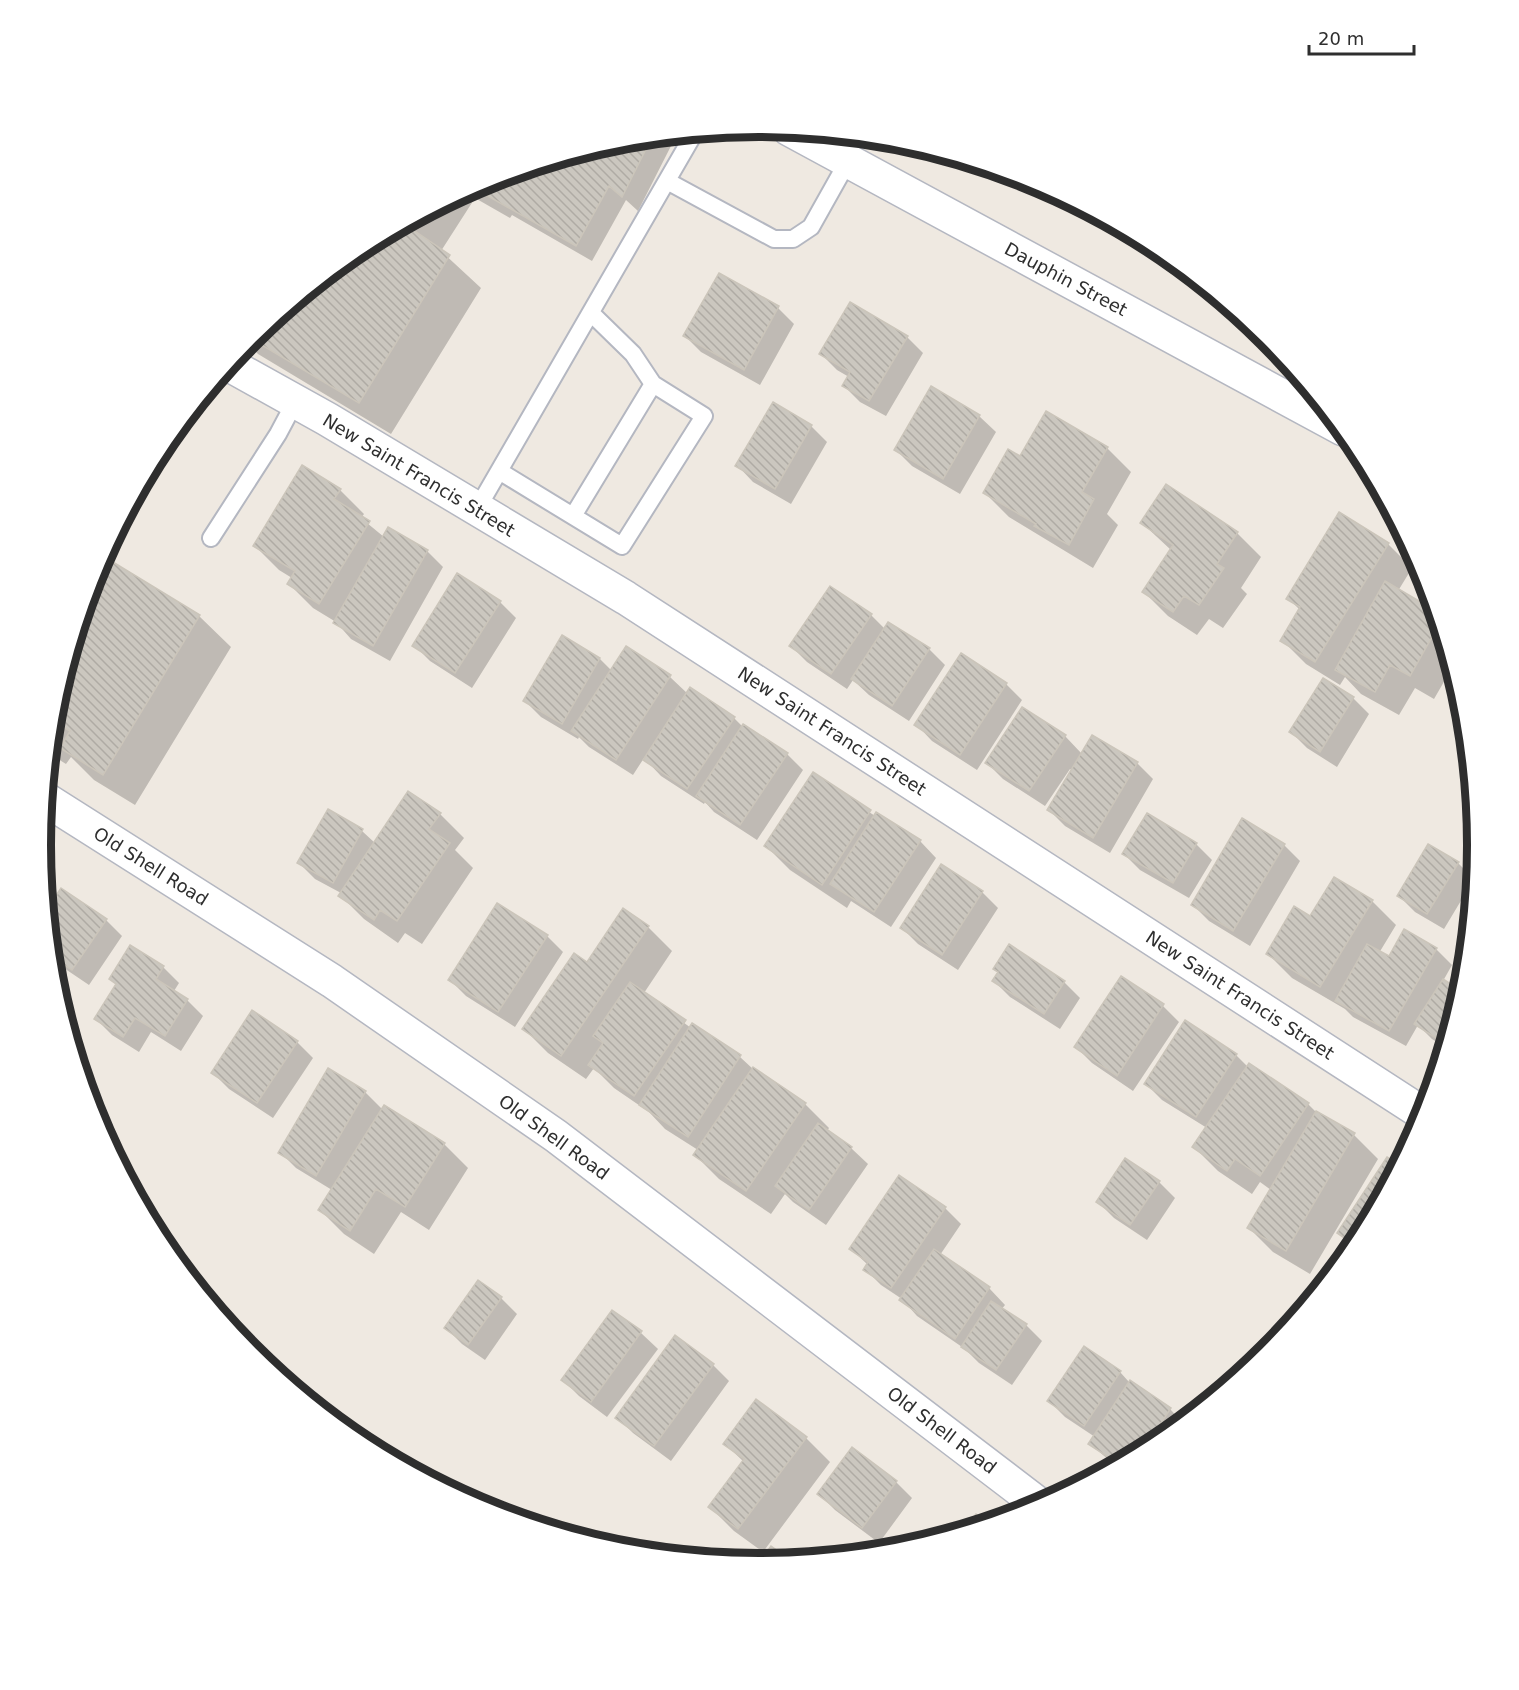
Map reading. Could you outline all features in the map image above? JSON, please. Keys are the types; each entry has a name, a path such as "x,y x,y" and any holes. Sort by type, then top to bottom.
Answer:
{"street":[{"name":"Dauphin Street","path":"806,138 1325,418"},
{"name":"New Saint Francis Street","path":"236,369 626,598 1417,1109"},
{"name":"Old Shell Road","path":"53,804 332,981 556,1136 1032,1499"}],"lane":[{"path":"477,509 690,140"},
{"path":"667,181 774,239 793,239 811,227 849,161"},
{"path":"499,471 622,546 704,416 653,384 633,354 591,313"},
{"path":"573,516 653,384"},
{"path":"211,538 278,434 295,402"}],"building":[{"path":"648,146 622,197 609,186 576,246 486,195 489,190 532,174 621,150"},
{"path":"411,228 450,255 359,403 259,344 292,312 328,283"},
{"path":"719,273 779,306 744,370 683,336"},
{"path":"850,302 908,336 869,401 842,386 850,372 819,354"},
{"path":"931,386 980,415 943,479 894,450"},
{"path":"773,402 812,425 775,489 735,466"},
{"path":"1046,411 1108,447 1082,492 1094,499 1069,545 1034,526 1036,524 983,493 1008,449 1020,456"},
{"path":"302,465 341,489 334,499 370,521 319,604 287,584 295,571 253,546"},
{"path":"1166,484 1238,532 1217,564 1224,568 1199,605 1184,596 1173,612 1142,592 1173,545 1140,523"},
{"path":"1339,512 1389,543 1315,662 1280,641 1300,607 1286,599"},
{"path":"388,527 428,550 373,646 333,623"},
{"path":"111,561 200,615 103,775 60,748 70,731 62,726 75,662 89,617"},
{"path":"457,573 501,601 455,673 412,646"},
{"path":"1385,581 1425,605 1435,632 1410,676 1390,665 1375,692 1335,670"},
{"path":"830,586 872,614 831,674 789,646"},
{"path":"888,622 930,648 892,706 851,679"},
{"path":"562,635 600,658 562,724 523,701"},
{"path":"626,646 671,675 616,760 571,731"},
{"path":"961,653 1007,683 960,755 914,725"},
{"path":"1323,678 1354,697 1320,752 1289,732"},
{"path":"690,687 735,717 687,789 643,760"},
{"path":"1022,707 1066,735 1029,791 985,763"},
{"path":"743,724 788,753 740,825 696,796"},
{"path":"1092,735 1138,762 1093,838 1047,810"},
{"path":"813,772 871,810 822,885 764,846"},
{"path":"408,791 441,813 429,829 450,843 397,921 380,910 374,920 338,896"},
{"path":"328,809 363,829 333,883 297,863"},
{"path":"876,812 921,840 874,912 830,884"},
{"path":"1147,813 1197,843 1173,883 1122,854"},
{"path":"1242,818 1285,844 1233,931 1191,905"},
{"path":"1428,844 1459,862 1427,914 1397,896"},
{"path":"941,864 983,891 942,955 900,928"},
{"path":"1334,877 1373,900 1320,987 1266,954 1294,906 1310,916"},
{"path":"61,888 107,919 72,970 62,963 54,899"},
{"path":"497,903 548,935 498,1012 448,980"},
{"path":"623,908 649,926 561,1056 522,1029 574,953 587,962"},
{"path":"1404,929 1437,948 1389,1031 1335,1001 1367,944 1389,956"},
{"path":"1009,944 1065,981 1044,1014 992,981 998,972 993,969"},
{"path":"130,945 164,966 156,979 188,999 165,1036 135,1018 123,1037 94,1019 116,984 109,979"},
{"path":"1121,976 1164,1004 1117,1076 1074,1047"},
{"path":"1443,979 1453,986 1440,1041 1414,1024"},
{"path":"630,982 686,1020 634,1096 588,1065 603,1043 593,1036"},
{"path":"252,1010 298,1041 257,1103 211,1073"},
{"path":"1185,1020 1237,1054 1196,1117 1144,1084"},
{"path":"692,1023 741,1055 688,1137 639,1105"},
{"path":"1249,1063 1309,1103 1260,1176 1235,1159 1227,1171 1192,1147"},
{"path":"753,1067 806,1103 746,1191 693,1155"},
{"path":"328,1068 366,1091 316,1176 278,1153"},
{"path":"384,1105 445,1143 405,1207 376,1189 350,1231 318,1210"},
{"path":"1316,1111 1355,1133 1286,1251 1247,1228"},
{"path":"818,1123 852,1147 809,1210 775,1186"},
{"path":"1387,1157 1393,1161 1348,1240 1337,1233"},
{"path":"1125,1158 1160,1181 1130,1225 1096,1202"},
{"path":"899,1175 946,1207 891,1288 863,1270 868,1262 849,1249"},
{"path":"934,1249 990,1287 955,1339 899,1300"},
{"path":"478,1280 502,1297 468,1345 444,1328"},
{"path":"991,1301 1027,1324 996,1370 961,1347"},
{"path":"612,1310 642,1331 591,1402 561,1380"},
{"path":"675,1335 714,1364 654,1446 615,1418"},
{"path":"1084,1346 1121,1371 1084,1426 1047,1401"},
{"path":"1130,1380 1171,1408 1155,1433 1112,1460 1088,1444"},
{"path":"756,1399 807,1437 738,1529 708,1507 744,1459 723,1444"},
{"path":"852,1447 897,1481 862,1528 817,1494"},
{"path":"976,1514 981,1518 971,1521"},
{"path":"771,1546 781,1553 765,1554"}]}
